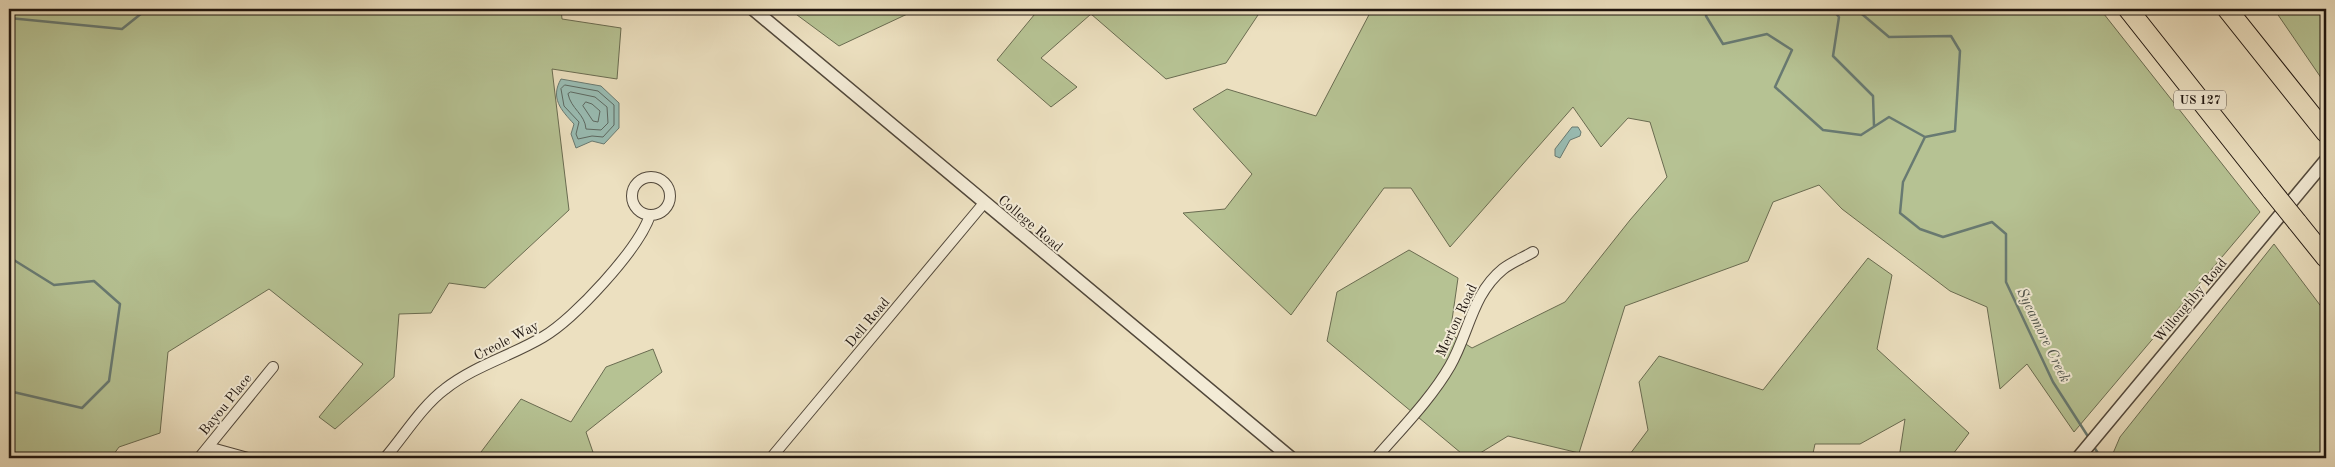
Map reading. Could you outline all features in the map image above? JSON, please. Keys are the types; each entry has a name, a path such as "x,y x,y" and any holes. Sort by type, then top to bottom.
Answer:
{"highway":[{"name":"US 127","path":"2128,9 2326,258"},
{"path":"2227,9 2325,131"}],"street":[{"name":"College Road","path":"753,9 1291,458"},
{"name":"Willoughby Road","path":"2078,458 2326,160"},
{"name":"Dell Road","path":"770,458 984,203"},
{"name":"Creole Way","path":"385,458 443,390 477,370 513,354 546,336 591,296 632,246 646,225 650,215"},
{"name":"Merton Road","path":"1376,458 1443,377 1460,345 1480,296 1492,280 1504,268 1533,252"},
{"name":"Bayou Place","path":"198,458 274,367"},
{"path":"208,447 248,458"}],"green space":[{"path":"9,9 561,9 562,19 621,28 617,79 552,69 569,210 485,288 449,283 431,313 399,314 394,377 335,429 319,417 363,364 269,289 168,352 160,433 119,447 111,458 9,458"},
{"path":"789,9 918,9 839,46"},
{"path":"1039,9 1262,9 1226,63 1166,79 1091,14 1041,58 1077,87 1051,107 997,60"},
{"path":"1372,9 2100,9 2260,212 2074,432 2027,364 2000,389 1987,307 1950,291 1842,209 1819,185 1773,202 1748,261 1625,306 1579,453 1508,436 1472,458 1467,458 1327,341 1337,292 1409,250 1458,278 1450,334 1472,348 1565,302 1667,177 1650,122 1628,118 1601,147 1573,107 1450,247 1411,188 1384,188 1291,315 1183,213 1225,209 1252,174 1193,109 1227,89 1316,116"},
{"path":"2274,9 2326,9 2326,85"},
{"path":"2274,244 2326,313 2326,458 2111,458 2120,437"},
{"path":"1868,258 1892,275 1877,349 1969,433 1950,458 1899,458 1905,419 1860,444 1815,444 1812,458 1627,458 1648,430 1639,382 1659,356 1763,390"},
{"path":"653,349 662,372 586,432 595,458 489,458 481,452 521,399 571,422 606,367"}],"water":[{"path":"561,79 601,86 619,103 619,128 604,144 592,141 576,148 571,134 574,124 561,109 557,98"},
{"path":"1572,127 1578,127 1581,132 1580,136 1570,140 1560,158 1555,156 1555,149"}],"waterway":[{"name":"Sycamore Creek","path":"9,18 122,29 147,9"},
{"name":"Sycamore Creek","path":"1707,9 1706,16 1723,44 1767,34 1792,50 1775,87 1823,130 1861,135 1889,117 1925,137 1903,182 1900,213 1920,229 1943,237 1992,222 2006,234 2006,282 2053,382 2089,438"},
{"path":"1832,9 1839,17 1833,56 1873,96 1874,126"},
{"path":"1856,9 1889,37 1951,36 1960,51 1955,131 1925,137"},
{"name":"Sycamore Creek","path":"9,257 54,285 94,281 120,304 109,381 82,408 9,391"},
{"name":"Sycamore Creek","path":"2094,447 2101,458"}]}
